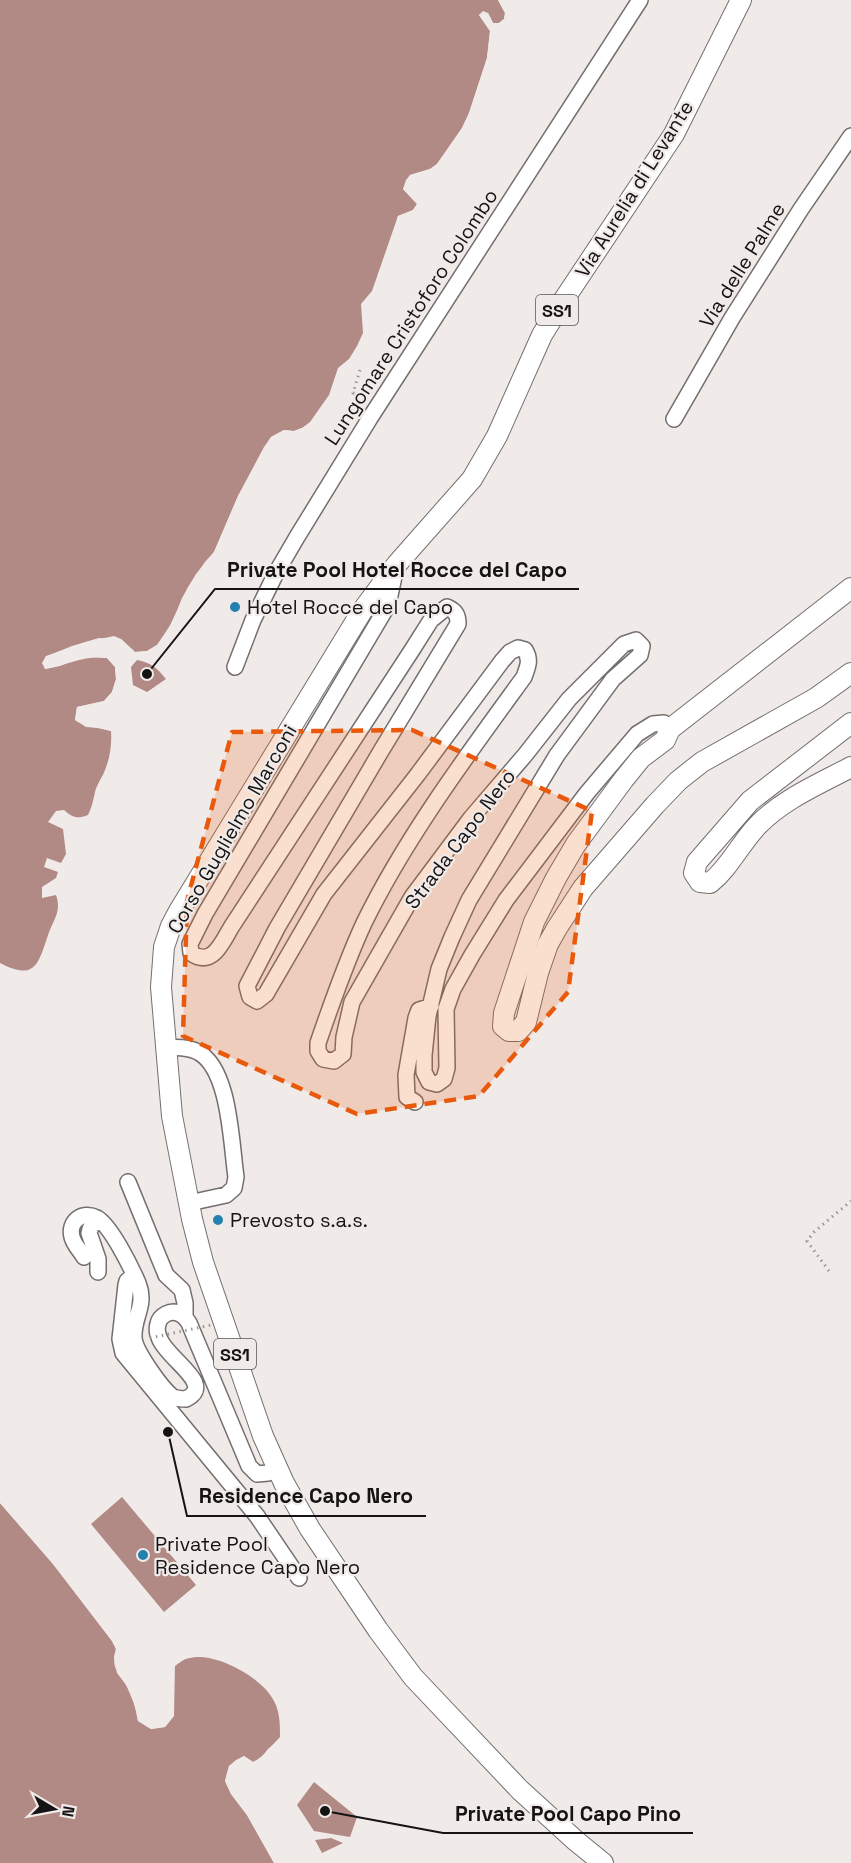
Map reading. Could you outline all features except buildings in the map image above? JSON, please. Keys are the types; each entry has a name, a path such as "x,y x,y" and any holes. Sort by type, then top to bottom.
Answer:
{"main road":[{"name":"Via Aurelia di Levante","path":"362,611 397,564 472,479 497,436 542,335 674,134 741,0"},
{"path":"851,588 670,729 665,740 641,758 624,778 576,844 551,887 534,922 504,1013 503,1026 509,1031 518,1031 526,1022 541,963 548,944 562,921 583,888 678,781 702,762 816,698 851,673"},
{"name":"Corso Guglielmo Marconi","path":"362,611 171,926 164,947 161,987 171,1116 203,1262 263,1436 310,1529 378,1630 413,1677 520,1790 603,1863"},
{"path":"851,723 750,801 697,862 694,873 700,882 710,883 717,878 759,824 784,803 851,767"}],"street":[{"name":"Lungomare Cristoforo Colombo","path":"235,667 253,620 276,573 370,418 639,0"},
{"name":"Via delle Palme","path":"674,419 738,308 851,136"},
{"name":"Strada Capo Nero","path":"397,564 388,605 205,914 190,944 191,953 197,958 207,958 215,953 431,620 447,607 453,610 458,616 458,624 375,761 252,975 247,986 250,998 257,1001 266,994 324,894 418,774 502,661 510,652 518,648 525,650 529,657 524,677 431,809 364,923 340,980 318,1043 319,1054 327,1061 338,1059 343,1054 344,1037 352,1002 412,897 471,818 569,699 624,644 636,640 642,646 640,655 613,679 557,755 470,900 452,937 439,969 425,1037 424,1072 429,1082 436,1084 444,1079 447,1068 446,1009 453,989 506,900 586,793 637,734 653,724 664,723 670,729"},
{"path":"415,1102 407,1096 407,1068 416,1018 419,1010 430,1006"},
{"path":"166,1048 191,1049 199,1053 213,1067 224,1091 236,1177 234,1188 226,1195 189,1203"},
{"path":"128,1182 166,1275 182,1290 185,1316 249,1466 257,1474 278,1469"},
{"path":"84,1257 72,1235 73,1223 84,1215 97,1218 102,1222 114,1238 134,1275 141,1296 134,1332 135,1348 167,1391 181,1400 190,1397 194,1392 195,1381 162,1346 157,1328 158,1322 164,1315 171,1312 185,1316"},
{"path":"98,1272 98,1259 89,1233 94,1223 102,1222"},
{"path":"134,1275 126,1285 120,1339 123,1353 257,1516 299,1578"}],"path":[{"path":"360,370 353,393 365,395 370,418"},
{"path":"829,1271 807,1241 814,1232 851,1201"},
{"path":"150,1338 211,1325"}],"highlighted area":[{"path":"412,730 592,811 568,992 479,1096 357,1114 183,1036 187,901 232,732"}],"shaded area":[{"path":"0,0 498,0 505,13 504,19 499,23 493,23 488,13 479,15 490,31 487,58 469,113 462,128 437,164 430,169 410,175 403,189 417,204 413,210 398,216 372,291 361,304 363,333 357,346 349,359 338,368 329,395 310,422 302,428 294,431 284,430 271,437 238,496 214,552 188,587 166,634 157,645 147,651 135,652 121,639 99,638 45,657 45,669 83,659 107,658 115,667 116,679 112,692 104,701 77,707 75,720 88,726 111,731 111,746 107,765 88,815 75,817 64,810 56,811 48,822 63,829 66,854 61,863 47,858 44,867 58,872 56,878 42,887 42,898 56,895 58,906 38,962 28,970 12,968 0,963"},
{"path":"137,660 154,666 166,679 147,692 133,685 131,667"},
{"name":"Private Pool Residence Capo Nero","path":"122,1497 196,1585 164,1612 91,1524"},
{"path":"0,1503 53,1564 112,1641 116,1649 115,1667 131,1697 138,1721 151,1729 165,1727 173,1717 174,1667 190,1658 200,1657 223,1662 235,1667 265,1688 278,1711 280,1737 257,1760 253,1762 244,1756 229,1766 225,1781 274,1863 0,1863"},
{"path":"314,1782 357,1817 350,1837 314,1831 297,1805"},
{"path":"331,1838 343,1843 322,1853 315,1840"}],"pier":[{"path":"498,0 501,0 508,11 507,20 500,26 492,26 483,15 493,31 490,59 464,130 439,166 432,172 408,181 406,188 420,204 414,212 400,219 397,229 395,227 398,216 413,210 417,204 403,189 406,180 410,175 430,169 437,164 462,128 469,113 487,58 490,31 479,15 483,11 488,13 493,23 499,23 504,19 505,13"},
{"path":"302,428 303,431 295,434 284,433 273,440 266,449 240,497 217,553 199,575 185,599 176,623 159,647 148,654 134,655 114,639 73,649 48,659 47,665 60,663 77,656 94,654 108,656 118,665 119,679 115,694 105,703 79,710 78,719 87,724 114,729 111,731 86,727 75,720 77,707 104,701 112,692 116,679 115,667 107,658 93,657 45,669 42,663 46,656 86,642 114,636 121,639 135,652 147,651 157,645 173,621 182,598 196,574 214,552 238,496 264,447 271,437 284,430 294,431"},
{"path":"0,1500 55,1562 115,1639 119,1648 117,1657 119,1672 129,1684 138,1705 140,1719 152,1726 163,1724 170,1715 171,1667 175,1662 174,1716 165,1727 151,1729 138,1721 127,1686 117,1673 114,1657 116,1649 112,1641 53,1564 0,1503"},
{"path":"283,1736 261,1762 254,1765 244,1759 238,1762 232,1768 228,1781 250,1814 277,1863 274,1863 225,1781 229,1766 236,1760 244,1756 253,1762 260,1759"}],"place":[{"name":"Hotel Rocce del Capo","path":"235,607"},
{"name":"Private Pool Hotel Rocce del Capo","path":"147,674"},
{"name":"Prevosto s.a.s.","path":"218,1220"},
{"name":"Residence Capo Nero","path":"168,1432"},
{"name":"Private Pool Residence Capo Nero","path":"143,1555"},
{"name":"Private Pool Capo Pino","path":"325,1811"}]}
